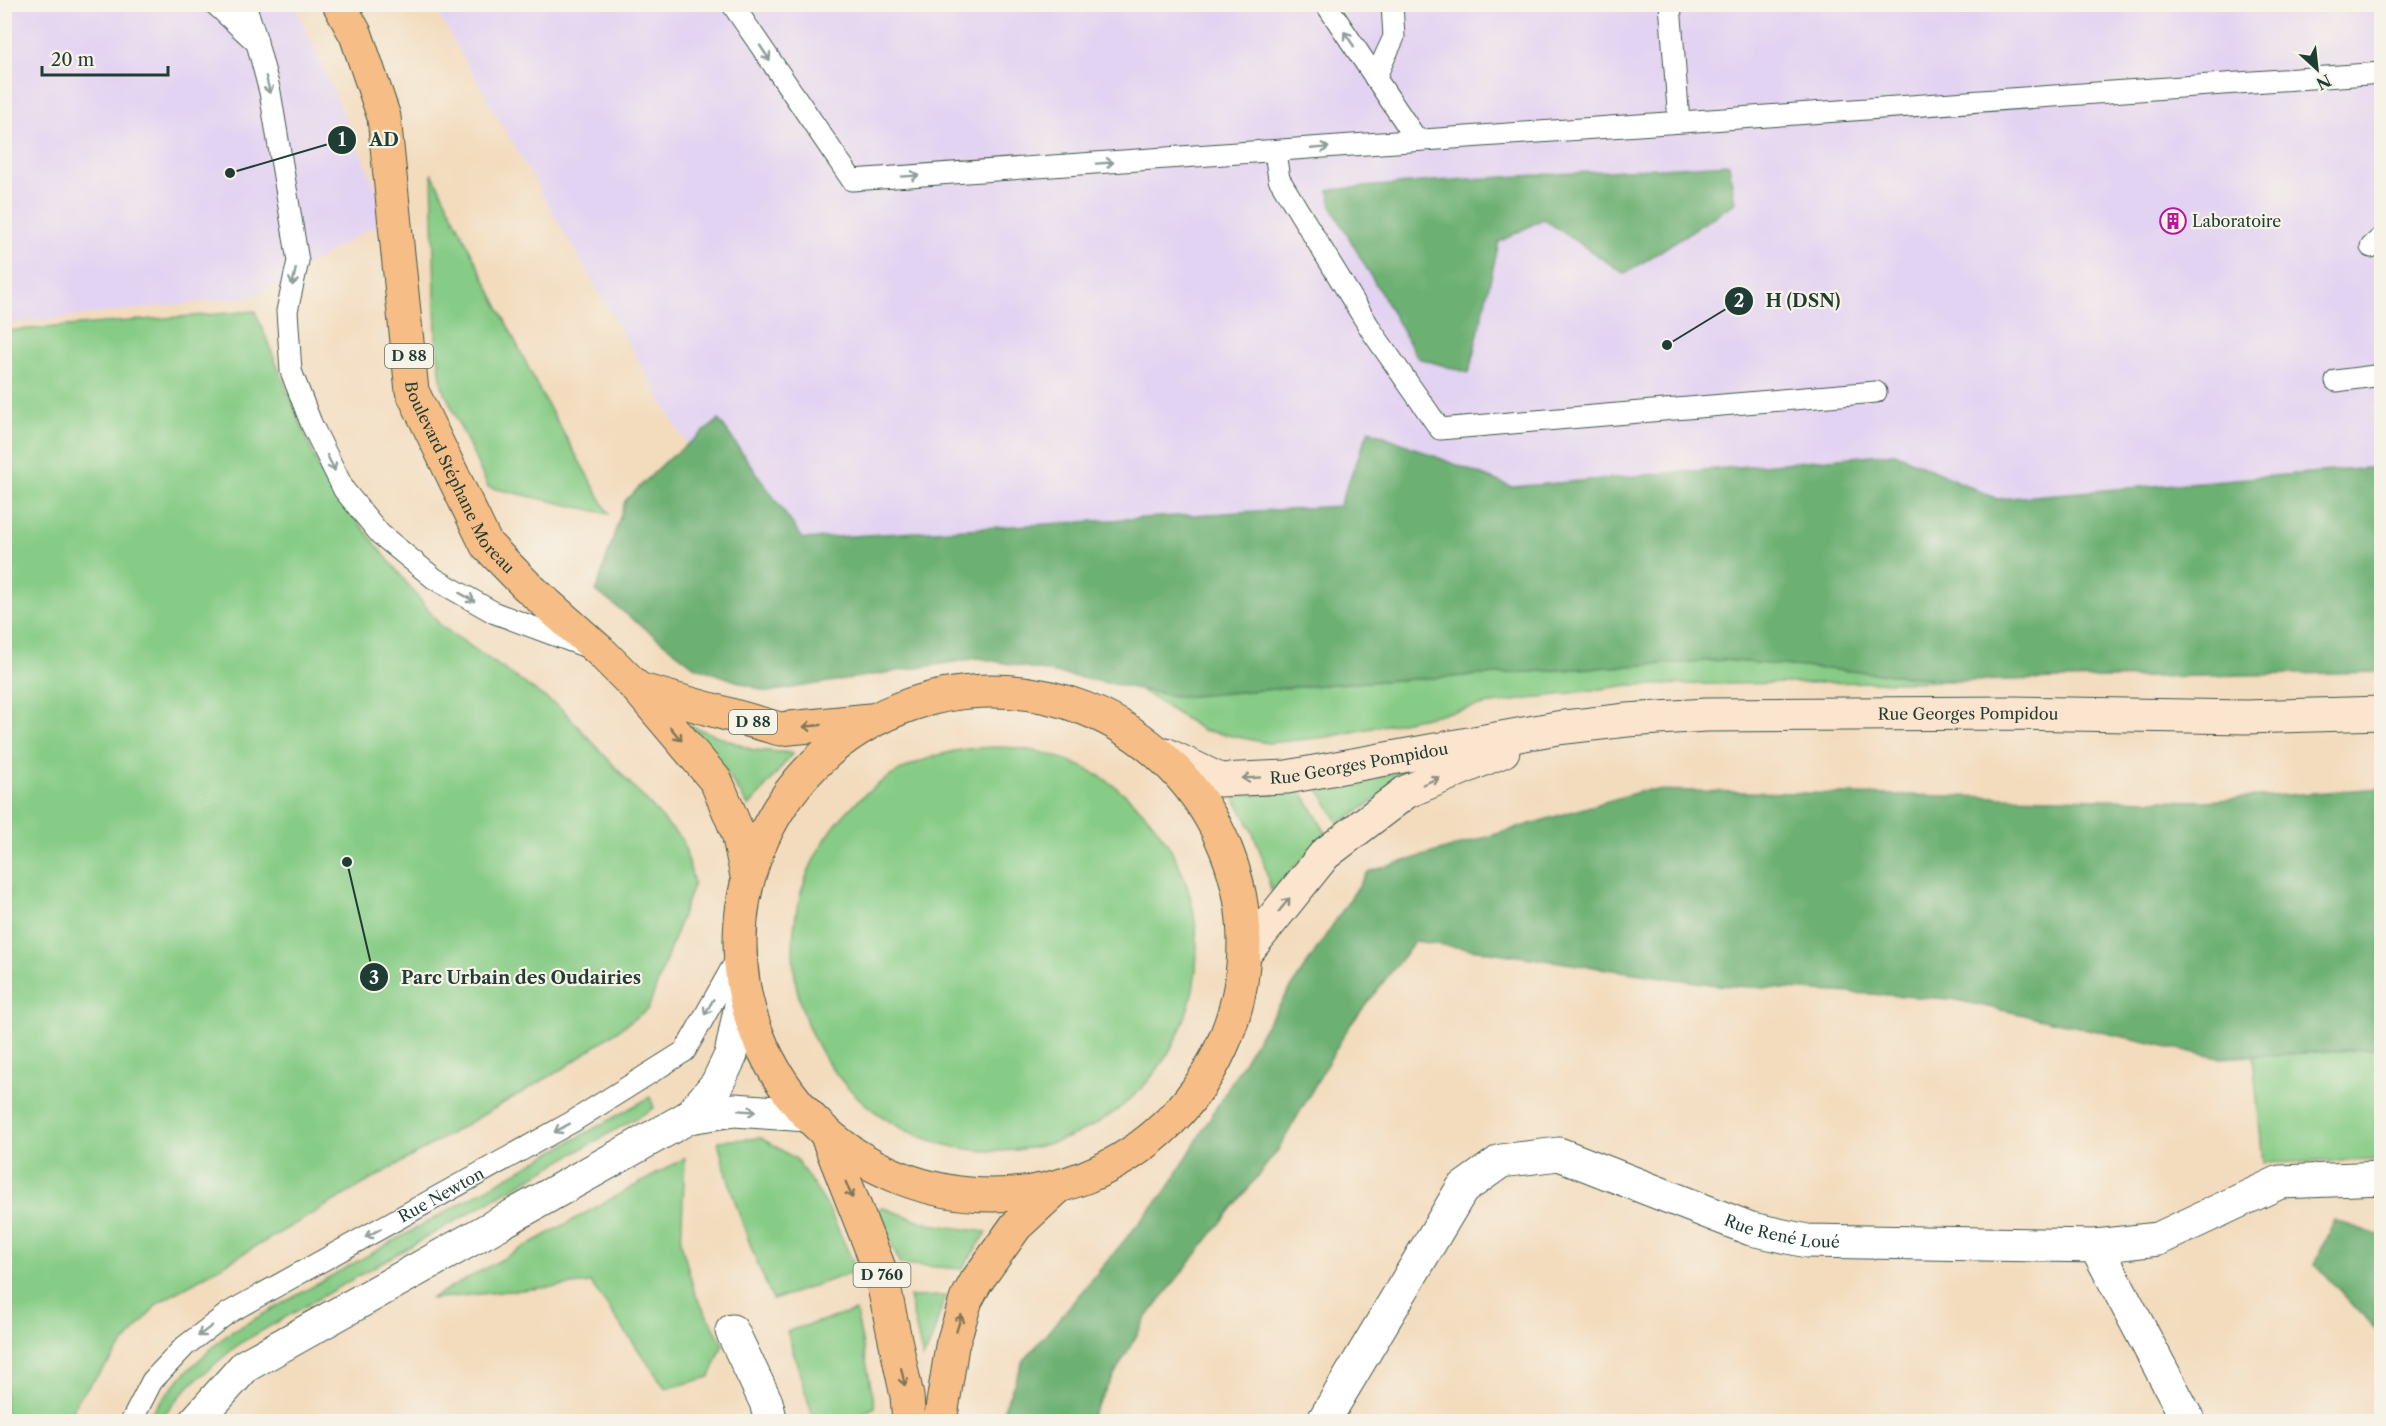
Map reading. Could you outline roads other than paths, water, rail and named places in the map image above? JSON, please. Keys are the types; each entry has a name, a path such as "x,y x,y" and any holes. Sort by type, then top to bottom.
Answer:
{"main road":[{"name":"Boulevard Stéphane Moreau","path":"339,4 356,35 384,117 412,391 486,544 527,586 600,651 638,689 716,782 738,833 747,876"},
{"name":"Boulevard Stéphane Moreau","path":"638,689 780,729 870,720"},
{"path":"940,1422 952,1346 966,1300 976,1282 1016,1226 1056,1189 1139,1150 1195,1096 1240,1003 1247,951 1233,856 1165,754 1098,711 971,689 870,720 792,786 747,876 738,957 743,995 768,1065 817,1125 915,1185 986,1197 1056,1189"},
{"name":"Rue Georges Pompidou","path":"1165,754 1220,780 1287,777 1557,728 1627,720 1706,715 1978,713 2246,717 2382,713"},
{"name":"Rue Georges Pompidou","path":"1247,951 1325,854 1406,792 1557,728"},
{"name":"D 760","path":"817,1125 881,1273 907,1396 909,1422"}],"street":[{"path":"195,1422 245,1366 689,1117 717,1084 730,1055 743,995"},
{"path":"689,1117 734,1110 817,1125"},
{"name":"Rue René Loué","path":"1323,1422 1462,1189 1502,1161 1559,1154 1751,1229 1807,1241 2096,1246 2158,1239 2280,1182 2382,1178"},
{"path":"2096,1246 2189,1422"},
{"path":"732,1331 766,1402 771,1422"}],"lane":[{"path":"215,4 257,43"},
{"path":"245,4 270,92 298,261 287,311 291,371 311,423 344,490 380,534 435,579 495,613 600,651"},
{"path":"732,4 852,180 2382,73"},
{"path":"1375,78 1394,37 1392,4"},
{"path":"1670,4 1679,122"},
{"path":"1329,6 1417,140"},
{"path":"1275,152 1279,179 1373,333 1440,429 1876,392"},
{"path":"2336,381 2382,375"},
{"name":"Rue Newton","path":"131,1422 152,1381 185,1346 228,1313 572,1122 685,1051 738,957"}],"place":[{"name":"AD","path":"230,173"},
{"name":"Laboratoire","path":"2173,221"},
{"name":"H (DSN)","path":"1667,345"},
{"name":"Parc Urbain des Oudairies","path":"347,862"}]}
